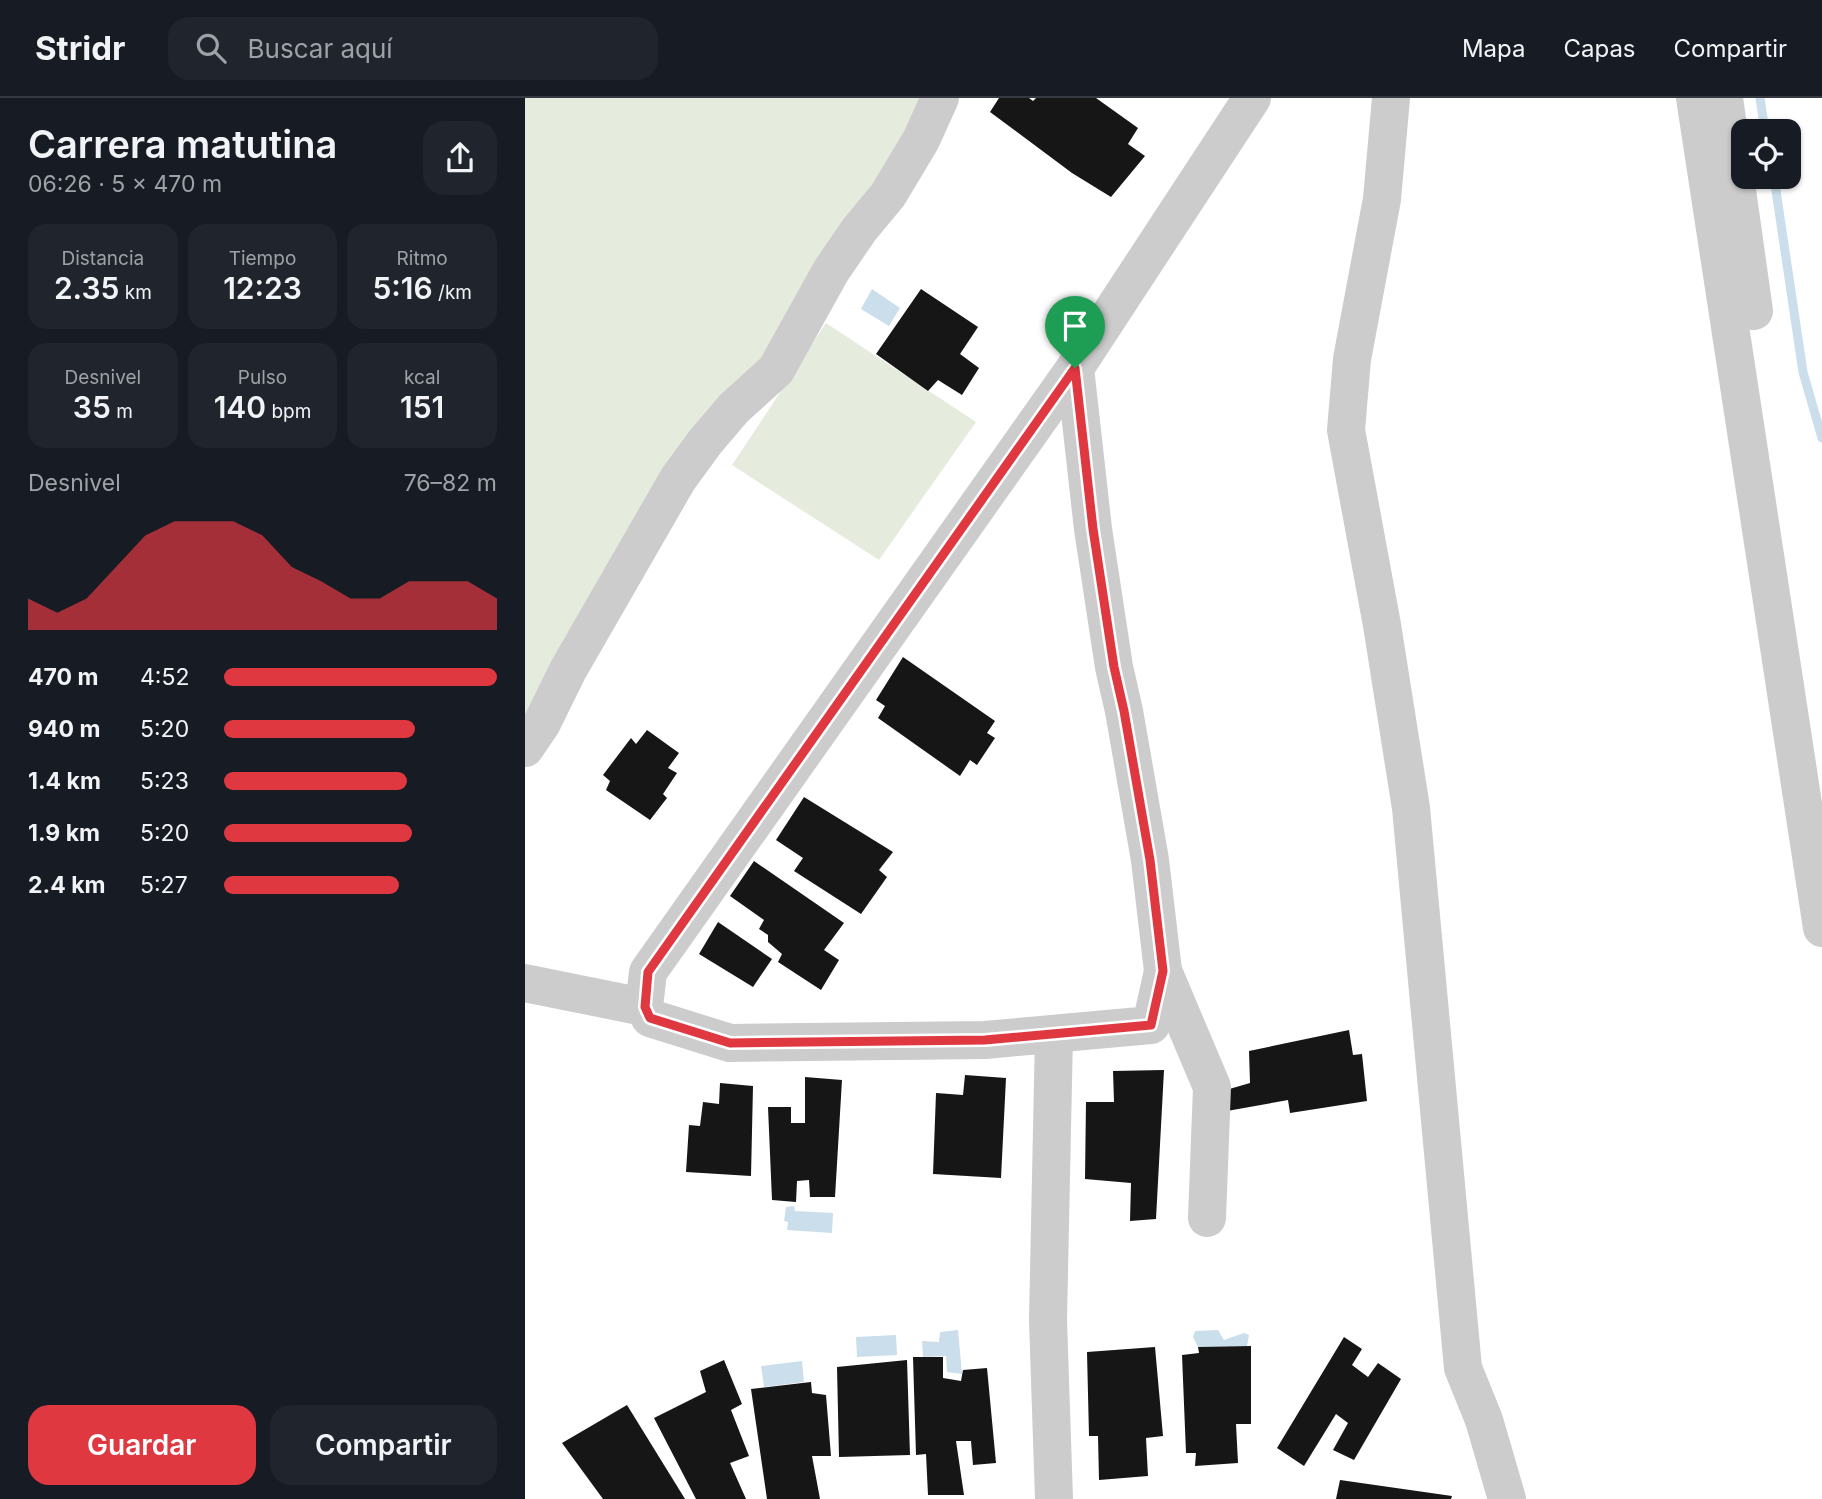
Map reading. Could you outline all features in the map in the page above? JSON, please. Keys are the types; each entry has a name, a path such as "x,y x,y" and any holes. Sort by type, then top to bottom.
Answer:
{"street":[{"path":"525,748 542,723 568,670 678,479 734,408 776,370 831,271 859,230 888,195 922,140 940,98"},
{"path":"1163,971 1151,1025 985,1040 730,1043 650,1018 645,1007 648,972 1075,368 1252,98"},
{"path":"1391,98 1381,199 1352,359 1346,430 1383,625 1411,808 1463,1368 1484,1420 1507,1499"},
{"path":"1695,98 1822,928"},
{"path":"1724,98 1822,763"},
{"path":"1075,368 1095,542 1114,667 1150,860 1163,971 1212,1087 1207,1219"},
{"path":"525,983 645,1007"},
{"path":"1053,1499 1048,1320 1054,1034"}],"shaded area":[{"path":"525,98 940,98 734,408 525,748"},
{"path":"826,323 976,422 879,560 732,465"}],"water":[{"path":"872,289 900,308 889,326 861,309"},
{"path":"794,1206 795,1211 833,1213 832,1233 787,1230 788,1222 784,1221 786,1207"},
{"path":"958,1330 962,1374 947,1372 946,1356 923,1357 922,1341 939,1342 940,1332"},
{"path":"1218,1330 1224,1340 1244,1333 1249,1335 1247,1346 1198,1347 1193,1337 1195,1331"},
{"path":"896,1335 897,1355 857,1357 856,1337"},
{"path":"802,1361 804,1382 764,1387 761,1366"}],"building":[{"path":"999,98 1029,98 1033,101 1036,98 1096,98 1138,128 1128,144 1145,156 1111,197 1072,173 990,112"},
{"path":"921,289 978,327 960,354 979,368 962,395 938,380 928,391 876,354"},
{"path":"903,657 995,721 987,733 995,738 977,765 970,760 960,776 878,718 885,706 876,700"},
{"path":"647,730 679,753 668,768 677,773 663,794 667,798 650,820 606,790 610,781 603,775 631,738 636,744"},
{"path":"804,797 893,852 879,870 887,877 861,914 794,871 803,858 776,840"},
{"path":"754,861 844,923 824,950 839,960 821,990 778,962 782,954 768,942 768,935 759,929 764,920 730,896"},
{"path":"718,922 772,959 753,987 699,954"},
{"path":"1349,1030 1353,1055 1362,1054 1367,1101 1290,1113 1288,1100 1227,1111 1226,1090 1250,1083 1249,1051"},
{"path":"1164,1070 1156,1219 1130,1221 1131,1183 1085,1179 1086,1102 1114,1102 1113,1071"},
{"path":"965,1075 1006,1078 1001,1178 933,1174 936,1093 963,1095"},
{"path":"805,1077 842,1080 835,1197 810,1197 809,1180 797,1181 796,1202 772,1200 768,1107 791,1107 791,1123 805,1123"},
{"path":"720,1083 753,1086 751,1176 686,1172 689,1125 700,1126 703,1102 719,1104"},
{"path":"1344,1337 1362,1349 1352,1365 1368,1377 1378,1363 1401,1379 1354,1460 1333,1450 1348,1423 1336,1414 1304,1466 1277,1448"},
{"path":"1251,1346 1251,1424 1236,1424 1238,1463 1195,1466 1196,1453 1186,1453 1182,1355 1199,1353 1198,1347"},
{"path":"1155,1347 1163,1436 1146,1438 1148,1476 1099,1480 1098,1436 1089,1436 1087,1352"},
{"path":"913,1357 943,1357 943,1378 961,1381 963,1370 987,1368 996,1463 973,1465 971,1441 956,1441 964,1495 928,1495 926,1454 916,1455"},
{"path":"724,1360 742,1404 731,1410 749,1456 730,1463 746,1499 696,1499 654,1418 706,1392 700,1371"},
{"path":"907,1360 910,1455 839,1457 837,1367"},
{"path":"811,1382 812,1393 826,1395 831,1456 812,1456 820,1499 767,1499 751,1389"},
{"path":"627,1405 685,1499 603,1499 562,1443"},
{"path":"1340,1480 1452,1496 1451,1499 1336,1499"}],"waterway":[{"path":"1760,98 1763,119"},
{"path":"1776,189 1803,372 1822,438"}],"route":[{"path":"1075,368 1093,529 1114,667 1150,860 1163,971 1151,1025 985,1040 730,1043 650,1018 645,1007 648,972 1075,368"}]}
